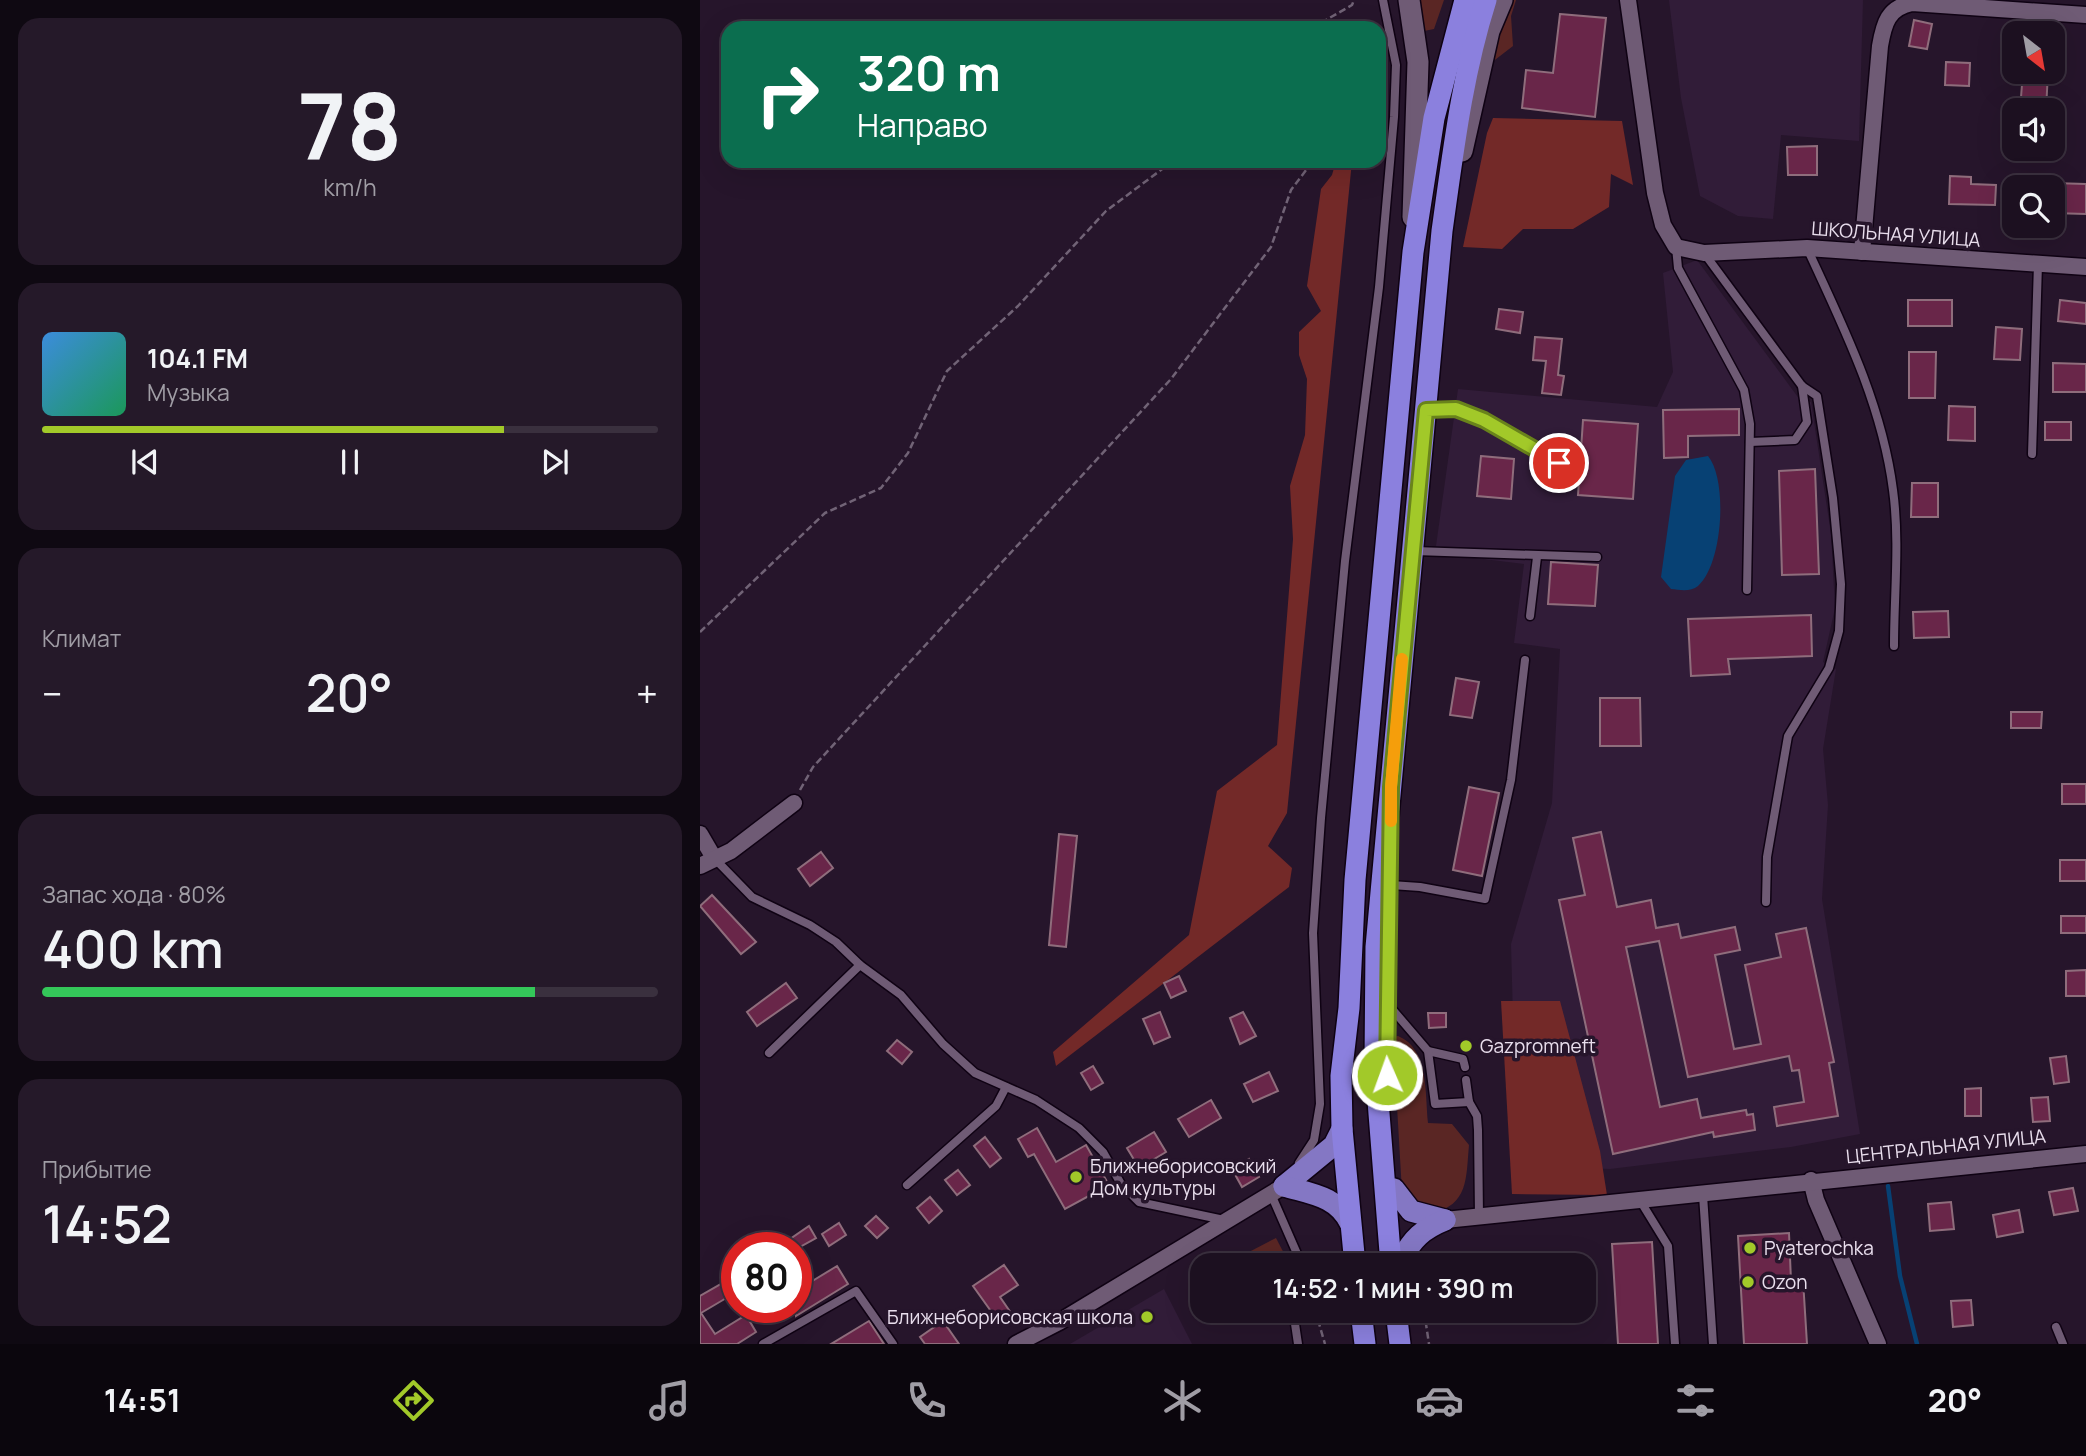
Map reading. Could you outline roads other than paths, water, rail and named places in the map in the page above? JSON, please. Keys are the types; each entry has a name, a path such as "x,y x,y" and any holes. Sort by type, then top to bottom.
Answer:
{"highway":[{"path":"1354,1253 1342,1129 1341,1076 1349,1008 1356,880 1413,252 1434,118 1465,0"},
{"path":"1396,1253 1379,1144 1374,1006 1376,947 1442,231 1457,122 1473,41 1486,0"},
{"path":"1391,787 1391,885 1386,1002 1388,1103 1397,1253"},
{"path":"1349,1008 1356,1136 1368,1253"},
{"path":"1362,1323 1365,1344"},
{"path":"1375,1323 1378,1344"},
{"path":"1398,1323 1401,1344"},
{"path":"1408,1323 1411,1344"}],"main road":[{"path":"1277,1190 1334,1145 1342,1129"},
{"path":"1394,1189 1411,1211 1445,1220"},
{"path":"1277,1190 1330,1199 1345,1212 1350,1223"},
{"path":"1404,1253 1419,1234 1445,1220"}],"street":[{"path":"1409,0 1418,62 1418,123 1412,186 1413,252"},
{"path":"1442,231 1489,31 1502,0"},
{"path":"1628,0 1655,193 1663,225 1676,247"},
{"path":"1862,252 1880,46 1888,15 1899,5 1912,3 2086,15"},
{"name":"ШКОЛЬНАЯ УЛИЦА","path":"1676,247 1704,253 1807,248 2086,267"},
{"path":"700,834 707,862 731,851 794,803"},
{"name":"ЦЕНТРАЛЬНАЯ УЛИЦА","path":"1445,1220 1642,1202 1811,1180 2086,1154"},
{"path":"1811,1180 1816,1200 1878,1344"},
{"path":"1016,1344 1059,1322 1277,1190"}],"lane":[{"path":"1299,1253 1277,1190 1314,1140 1320,1104 1313,933 1345,561 1379,287 1394,117 1396,65 1383,0"},
{"path":"1676,247 1678,268 1744,390 1750,424 1747,590"},
{"path":"1807,248 1860,363 1890,476 1898,541 1894,646"},
{"path":"1704,253 1802,386 1817,396 1841,584 1839,631 1829,668 1788,736 1767,857 1766,902"},
{"path":"2032,454 2038,264"},
{"path":"1750,442 1795,440 1807,422 1802,386"},
{"path":"1426,410 1456,409 1484,420 1559,463"},
{"path":"1412,550 1597,558"},
{"path":"1530,616 1537,557"},
{"path":"1391,885 1420,887 1485,899 1511,780 1525,660"},
{"path":"707,862 752,897 810,925 836,942 860,965 901,995 958,1059 975,1073 1063,1116 1085,1133 1102,1152 1121,1184 1139,1202 1224,1220"},
{"path":"769,1053 860,965"},
{"path":"1386,1002 1428,1051 1435,1104 1469,1102"},
{"path":"1428,1051 1463,1059 1465,1067"},
{"path":"1466,1080 1469,1102 1478,1123 1479,1216"},
{"path":"907,1185 996,1106 1006,1087"},
{"path":"1703,1195 1713,1344"},
{"path":"1642,1202 1668,1246 1675,1344"},
{"path":"763,1344 856,1291 893,1344"},
{"path":"1295,1323 1298,1344"},
{"path":"2056,1327 2063,1344"}],"water":[{"path":"1708,456 1718,483 1720,502 1720,522 1713,560 1698,586 1689,590 1671,589 1661,577 1675,476 1686,460"}],"waterway":[{"path":"1888,1186 1900,1276 1917,1344"}],"place":[{"name":"Gazpromneft","path":"1466,1046"},
{"name":"Ближнеборисовский Дом культуры","path":"1076,1177"},
{"name":"Pyaterochka","path":"1750,1248"},
{"name":"Ozon","path":"1748,1282"},
{"name":"Ближнеборисовская школа","path":"1147,1317"}]}
